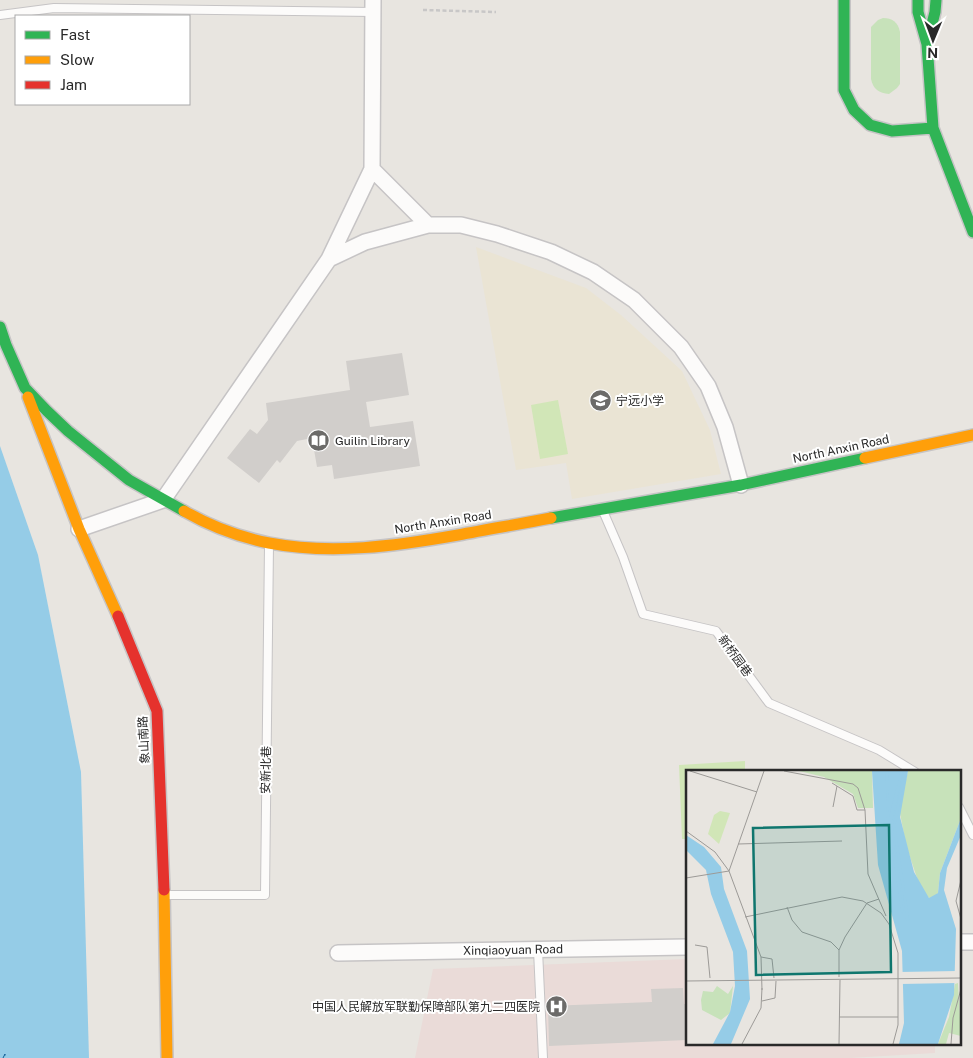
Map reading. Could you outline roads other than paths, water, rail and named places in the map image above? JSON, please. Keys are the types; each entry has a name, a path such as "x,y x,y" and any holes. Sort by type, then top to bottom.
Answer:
{"street":[{"path":"844,0 844,90 854,110 870,125 892,131 933,128"},
{"path":"918,0 918,12 927,44 933,128 973,232"},
{"path":"927,44 936,12 936,0"},
{"path":"79,529 162,500 329,259 372,169 373,6"},
{"path":"372,169 428,225"},
{"path":"329,259 365,242 428,225 461,225 551,252 593,272 634,300 681,347 708,386 725,427 742,485"},
{"name":"North Anxin Road","path":"0,327 25,388 68,431 129,480 196,518 232,533 269,543 308,548 346,549 416,542 742,485 973,435"},
{"name":"象山南路","path":"25,388 79,529 157,711 164,895 167,1058"},
{"path":"960,942 973,942"},
{"name":"Xinqiaoyuan Road","path":"338,953 686,947"}],"lane":[{"path":"0,15 54,8 373,6"},
{"name":"新桥园巷","path":"602,509 623,557 643,614 716,631 769,703 879,750 912,770"},
{"name":"安新北巷","path":"164,895 265,896 269,543"},
{"path":"960,809 973,835"},
{"path":"538,950 544,1058"}],"water":[{"path":"0,446 38,555 81,772 89,1058 0,1058"}],"place":[{"name":"宁远小学","path":"600,401"},
{"name":"Guilin Library","path":"319,441"},
{"name":"中国人民解放军联勤保障部队第九二四医院","path":"556,1007"}]}
